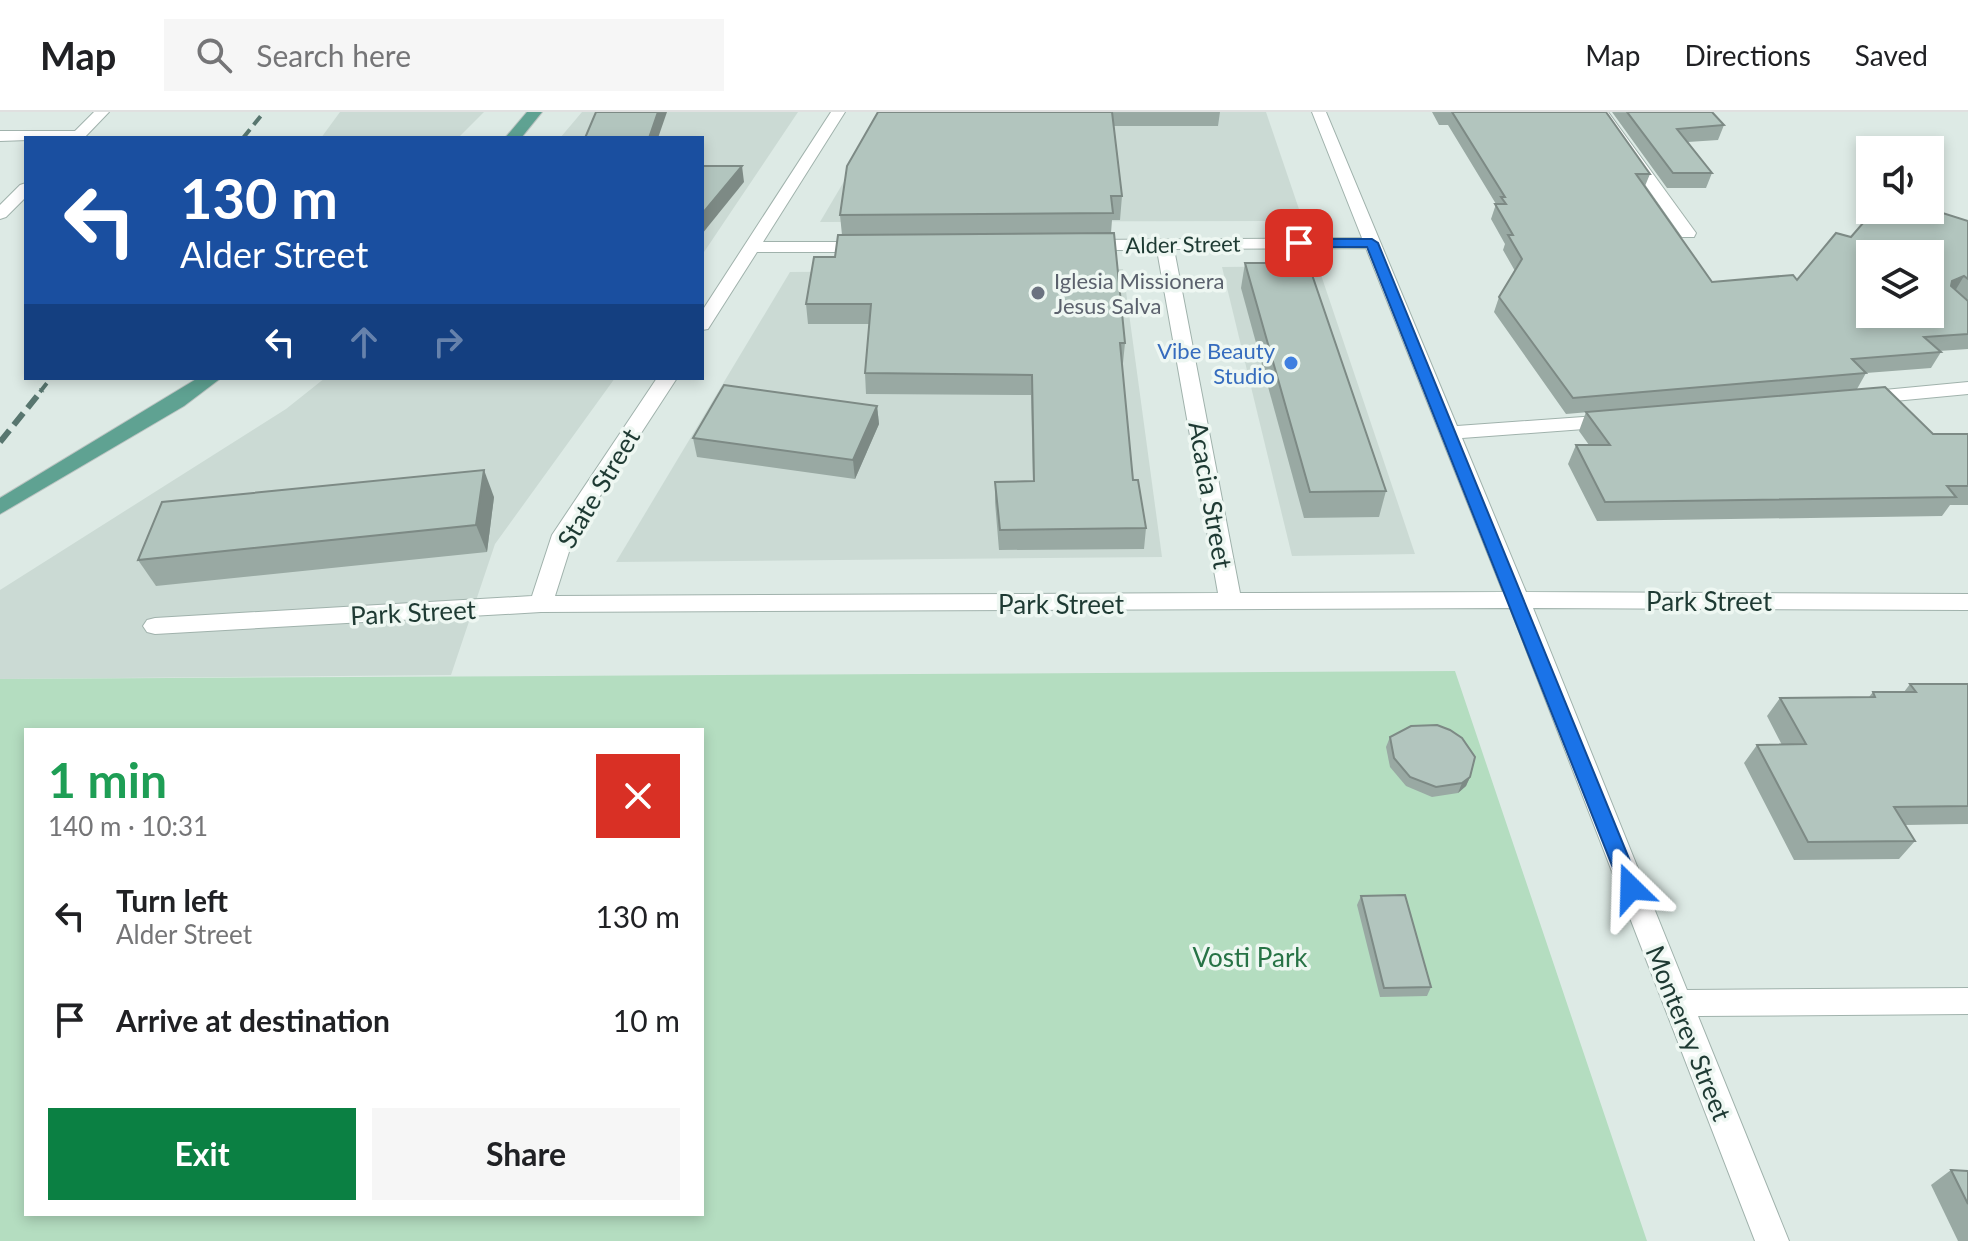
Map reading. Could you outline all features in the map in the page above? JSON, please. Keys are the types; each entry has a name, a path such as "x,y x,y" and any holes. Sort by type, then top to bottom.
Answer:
{"main road":[{"path":"515,136 535,112"},
{"path":"0,507 177,402 208,380"}],"street":[{"path":"79,136 102,112"},
{"path":"704,322 838,112"},
{"name":"Monterey Street","path":"1319,112 1518,600 1772,1241"},
{"path":"1601,112 1688,233"},
{"path":"0,136 24,136"},
{"path":"0,214 24,190"},
{"name":"Alder Street","path":"1071,246 1372,243"},
{"name":"Acacia Street","path":"1165,245 1231,603"},
{"path":"754,247 883,247"},
{"name":"State Street","path":"541,604 563,535 666,380"},
{"path":"1844,400 1968,388"},
{"path":"1448,433 1627,420"},
{"name":"Park Street","path":"155,626 541,604 1518,600 1968,602"},
{"path":"1676,1003 1968,1001"}],"shaded area":[{"path":"340,112 484,112 460,136 322,136"},
{"path":"582,112 798,112 704,252 704,136 562,136"},
{"path":"885,112 1266,112 1303,221 820,222"},
{"path":"1318,266 1415,554 1292,556 1222,267"},
{"path":"1123,269 1162,557 616,562 790,272"},
{"path":"322,380 614,380 495,544 451,675 0,679 0,590 286,409"}],"green space":[{"name":"Vosti Park","path":"1455,671 1647,1241 0,1241 0,679"}],"building":[{"path":"596,112 658,112 650,136 586,136"},
{"path":"878,112 1112,112 1122,196 1111,196 1113,213 840,215 847,166"},
{"path":"1452,112 1606,112 1650,174 1636,174 1712,282 1793,275 1797,280 1836,233 1851,237 1862,224 1944,224 1944,213 1968,221 1968,279 1964,276 1952,281 1951,286 1968,301 1968,334 1924,337 1941,352 1852,359 1866,373 1573,398 1499,297 1522,259 1508,235 1513,235 1495,204 1506,204 1501,197 1505,197"},
{"path":"1627,112 1712,112 1724,125 1677,129 1712,173 1673,173"},
{"path":"704,166 742,166 704,212"},
{"path":"1114,233 1125,343 1120,343 1133,480 1138,480 1146,528 1000,530 995,482 1034,481 1032,375 865,373 871,304 806,304 814,257 835,257 838,235"},
{"path":"1245,263 1308,263 1386,491 1310,492"},
{"path":"724,385 877,406 853,460 693,438"},
{"path":"1885,387 1933,434 1968,434 1968,486 1947,486 1956,497 1605,502 1576,445 1610,445 1586,412"},
{"path":"484,470 476,525 138,560 162,502"},
{"path":"1910,684 1968,684 1968,806 1894,807 1915,841 1808,842 1757,745 1806,744 1780,698 1875,697 1873,692 1916,692"},
{"path":"1437,725 1462,738 1475,757 1470,777 1462,783 1436,787 1410,777 1394,758 1390,737 1411,726"},
{"path":"1405,895 1431,987 1384,988 1361,896"},
{"path":"1951,1170 1968,1171 1968,1204"}],"railway":[{"path":"245,136 264,112"},
{"path":"40,392 49,380"},
{"path":"0,442 42,390"}],"place":[{"name":"Iglesia Missionera Jesus Salva","path":"1038,293"},
{"name":"Vibe Beauty Studio","path":"1291,363"}],"route":[{"path":"1299,243 1372,243 1518,600 1631,888"}]}
